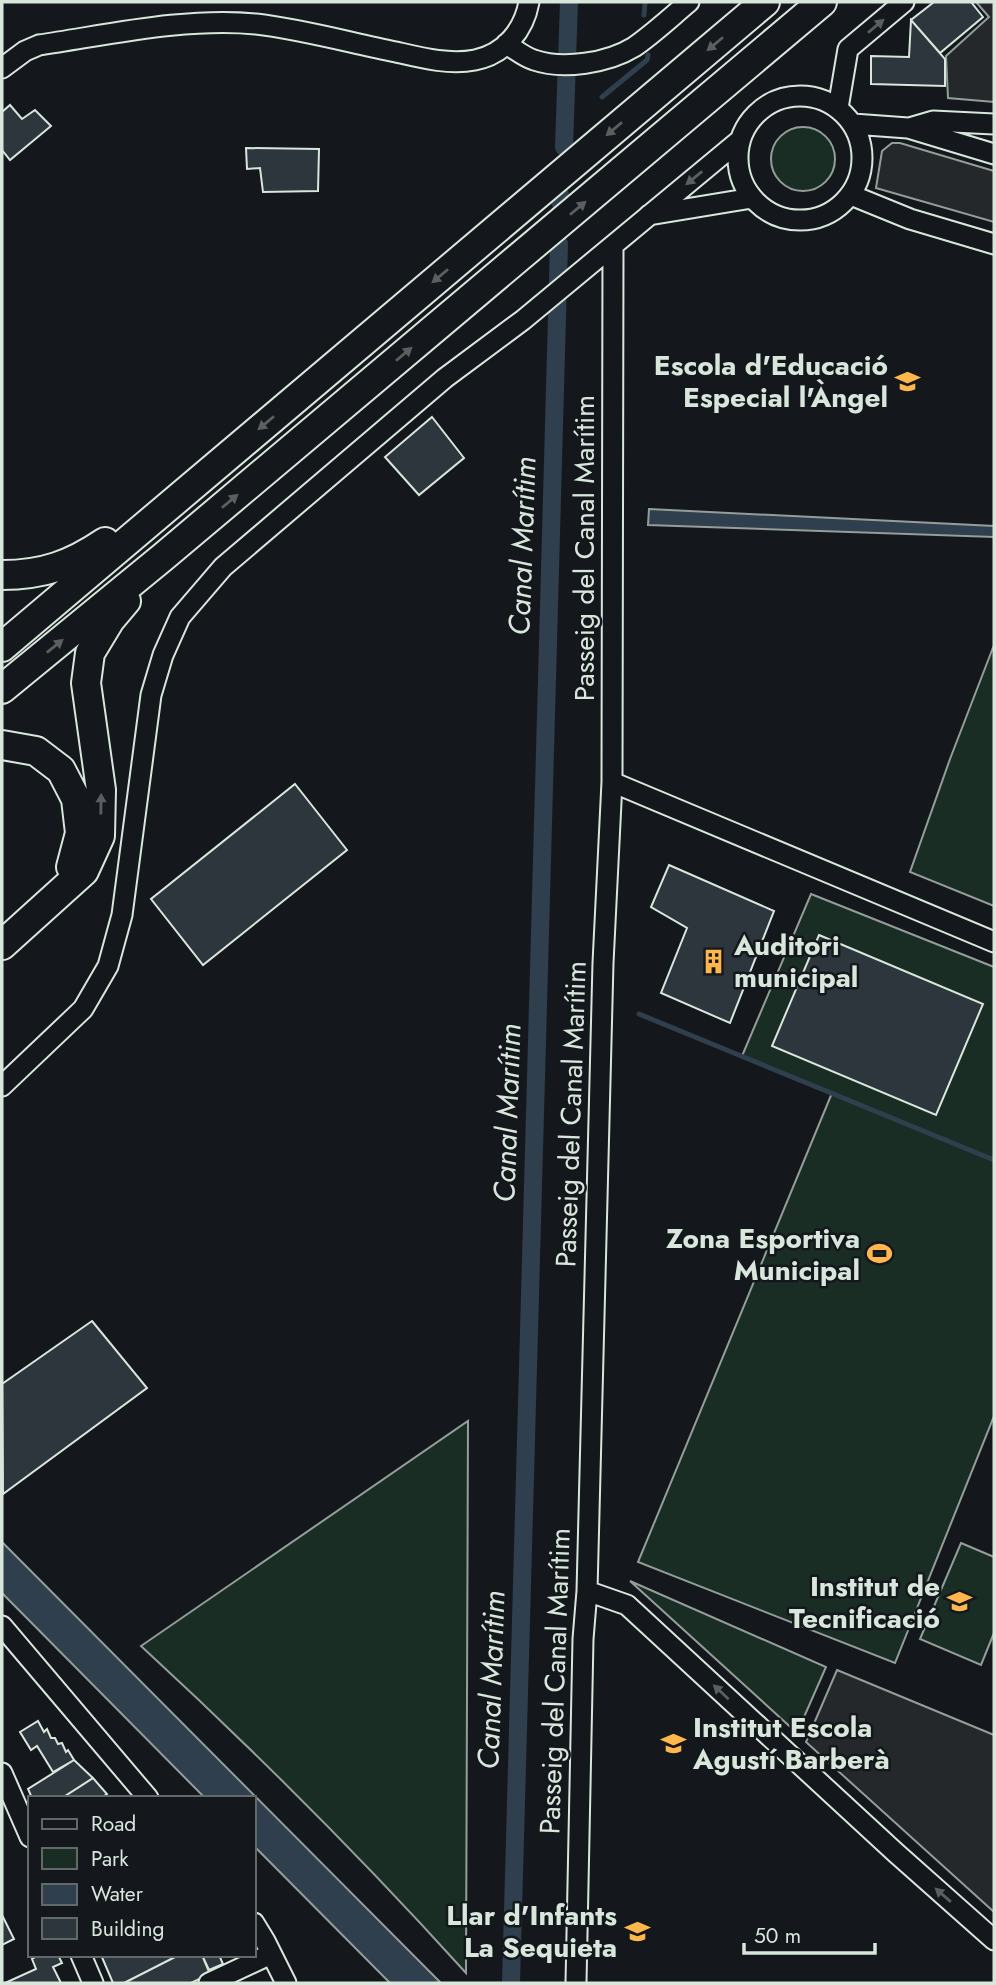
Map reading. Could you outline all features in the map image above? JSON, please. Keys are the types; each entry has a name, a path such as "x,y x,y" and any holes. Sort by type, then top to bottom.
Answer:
{"highway":[{"path":"2,647 765,2"},
{"path":"2,689 163,557 822,2"},
{"path":"2,575 31,575 80,559 205,474"},
{"path":"2,945 84,871 100,836 102,790 86,683 90,653 110,620 163,557"},
{"path":"2,745 36,751 61,770 76,799 80,833 74,864 49,902"}],"street":[{"path":"2,48 15,49 136,30 224,23 257,24 436,61 477,60 494,54 520,30 529,2"},
{"path":"506,44 532,60 567,64 614,57 634,47 689,2"},
{"path":"838,108 849,49 904,2"},
{"path":"2,68 25,51 39,45"},
{"path":"806,96 822,100 838,108 853,124 861,141 863,160 860,178 851,195 838,209 821,217 802,221 783,219 766,211 752,198 741,180 737,160 740,141 747,125 758,111 781,99 806,96"},
{"path":"908,128 933,121 994,124"},
{"path":"853,124 908,128 994,154"},
{"path":"2,1086 83,1009 108,966 124,903 151,695 163,655 180,617 223,567 445,378 524,319 740,141"},
{"path":"851,195 910,219 994,244"},
{"path":"648,215 752,198"},
{"name":"Passeig del Canal Marítim","path":"576,1983 583,1639 587,1591 603,977 612,782 614,246"},
{"path":"612,782 994,943"},
{"path":"587,1591 628,1605 994,1940"},
{"path":"2,1626 146,1796"},
{"path":"2,1773 28,1832"},
{"path":"256,1927 286,1983"},
{"path":"209,1983 235,1978 271,1954"},
{"path":"82,1957 93,1983"}],"green space":[{"path":"797,127 809,127 826,136 833,147 833,171 826,182 809,191 797,191 785,186 776,177 771,165 771,153 776,141 785,132"},
{"path":"994,645 994,906 910,872"},
{"name":"Zona Esportiva Municipal","path":"811,894 994,967 994,1416 895,1663 638,1562 832,1093 742,1056"},
{"path":"468,1421 466,1973 388,1888 307,1806 141,1646"},
{"name":"Institut de Tecnificació","path":"961,1543 994,1557 994,1633 981,1665 920,1639"},
{"path":"630,1581 826,1667 797,1733"}],"shaded area":[{"path":"976,2 994,2 994,102 948,98 946,56 989,17"},
{"path":"892,143 900,143 994,171 994,222 876,188 882,151"},
{"path":"837,1670 994,1735 994,1912 806,1742"}],"water":[{"path":"649,509 994,526 994,537 648,525"},
{"path":"2,1542 255,1796 203,1796 2,1593"},
{"path":"256,1797 441,1983 390,1983 256,1848"}],"building":[{"path":"934,2 971,2 983,17 940,53 911,20"},
{"path":"911,20 945,59 945,86 871,84 871,56 909,57"},
{"path":"10,105 22,119 35,110 51,126 10,160 2,150 2,112"},
{"path":"246,148 319,149 318,191 263,192 260,168 247,169"},
{"path":"432,417 464,458 419,495 385,457"},
{"path":"295,784 347,850 203,965 151,899"},
{"name":"Auditori municipal","path":"669,865 774,911 730,1023 661,993 687,928 651,907"},
{"path":"819,935 983,1004 936,1115 772,1046"},
{"path":"92,1321 147,1388 3,1494 2,1384"},
{"path":"38,1721 44,1732 47,1729 51,1738 55,1738 58,1744 62,1743 74,1760 53,1772 37,1746 31,1750 20,1732"},
{"path":"74,1760 93,1778 65,1796 31,1796 28,1789"},
{"path":"93,1778 107,1794 104,1796 65,1796"},
{"path":"2,1915 14,1939 2,1945"},
{"path":"59,1957 62,1963 53,1967 61,1983 5,1983 36,1969 32,1959"},
{"path":"102,1957 175,1957 124,1983 113,1983"},
{"path":"175,1957 203,1957 210,1974 191,1983 124,1983"},
{"path":"203,1957 220,1957 223,1964 209,1970"}],"waterway":[{"name":"Canal Marítim","path":"564,147 569,2"},
{"path":"644,15 645,2"},
{"path":"602,97 647,60 648,55"},
{"name":"Canal Marítim","path":"560,195 560,202"},
{"name":"Canal Marítim","path":"511,1983 559,244"},
{"name":"Canal Marítim","path":"536,1002 544,1002"},
{"path":"639,1014 994,1160"}],"place":[{"name":"Escola d'Educació Especial l'Àngel","path":"908,381"},
{"name":"Auditori municipal","path":"714,961"},
{"name":"Zona Esportiva Municipal","path":"880,1254"},
{"name":"Institut de Tecnificació","path":"960,1602"},
{"name":"Institut Escola Agustí Barberà","path":"673,1743"},
{"name":"Llar d'Infants La Sequieta","path":"637,1931"}]}
